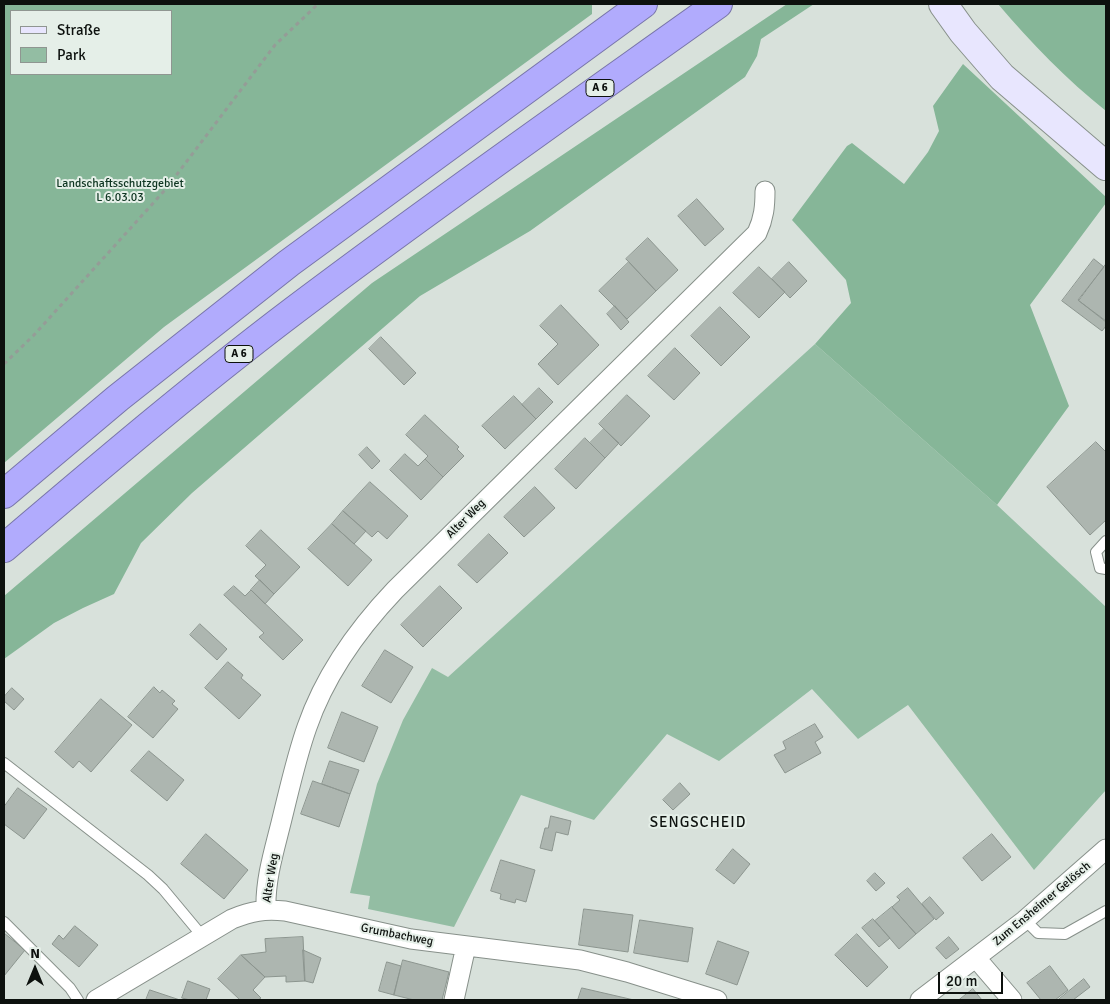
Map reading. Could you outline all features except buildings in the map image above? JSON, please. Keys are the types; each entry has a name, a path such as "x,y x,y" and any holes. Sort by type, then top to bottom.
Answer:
{"highway":[{"path":"4,494 118,398 289,263 642,4"},
{"name":"A 6","path":"4,548 137,435 310,298 718,4"}],"main road":[{"path":"943,4 964,32 1002,76 1106,166"},
{"path":"954,4 1014,65 1106,143"}],"street":[{"name":"Alter Weg","path":"266,909 268,876 289,789 307,726 324,686 358,634 374,612 395,590 757,233 763,221 765,191"},
{"name":"Zum Ensheimer Gelösch","path":"920,1000 1025,920 1106,849"},
{"name":"Grumbachweg","path":"96,1000 232,918 266,909 285,911 411,939 580,960 628,972 717,1000"},
{"path":"454,1000 466,946"},
{"path":"976,958 1012,1000"}],"lane":[{"path":"1106,541 1096,552 1100,568 1106,569"},
{"path":"4,763 148,875 163,889 203,937"},
{"path":"1025,920 1038,933 1065,934 1106,911"},
{"path":"4,922 70,988 78,1000"}],"path":[{"path":"4,364 34,335 165,190 275,45 318,4"}],"green space":[{"name":"Landschaftsschutzgebiet L 6.03.03","path":"4,4 592,4 592,14 164,327 4,463"},
{"path":"787,4 814,4 761,39 757,56 745,77 530,231 420,296 192,493 141,543 114,594 54,623 4,659 4,596 372,283"},
{"path":"998,4 1106,4 1106,111 1077,87 1023,33"},
{"path":"963,64 1106,197 1106,203 1030,305 1069,406 997,505 815,344 851,303 846,280 792,220 847,146 852,143 904,184 928,152 939,131 933,106"},
{"path":"815,344 997,505 1106,607 1106,790 1034,870 908,705 858,739 812,689 719,761 667,734 594,820 521,795 454,927 368,909 370,896 350,893 377,784 403,720 432,668 448,677"}],"district":[{"name":"SENGSCHEID","path":"698,823"}]}
